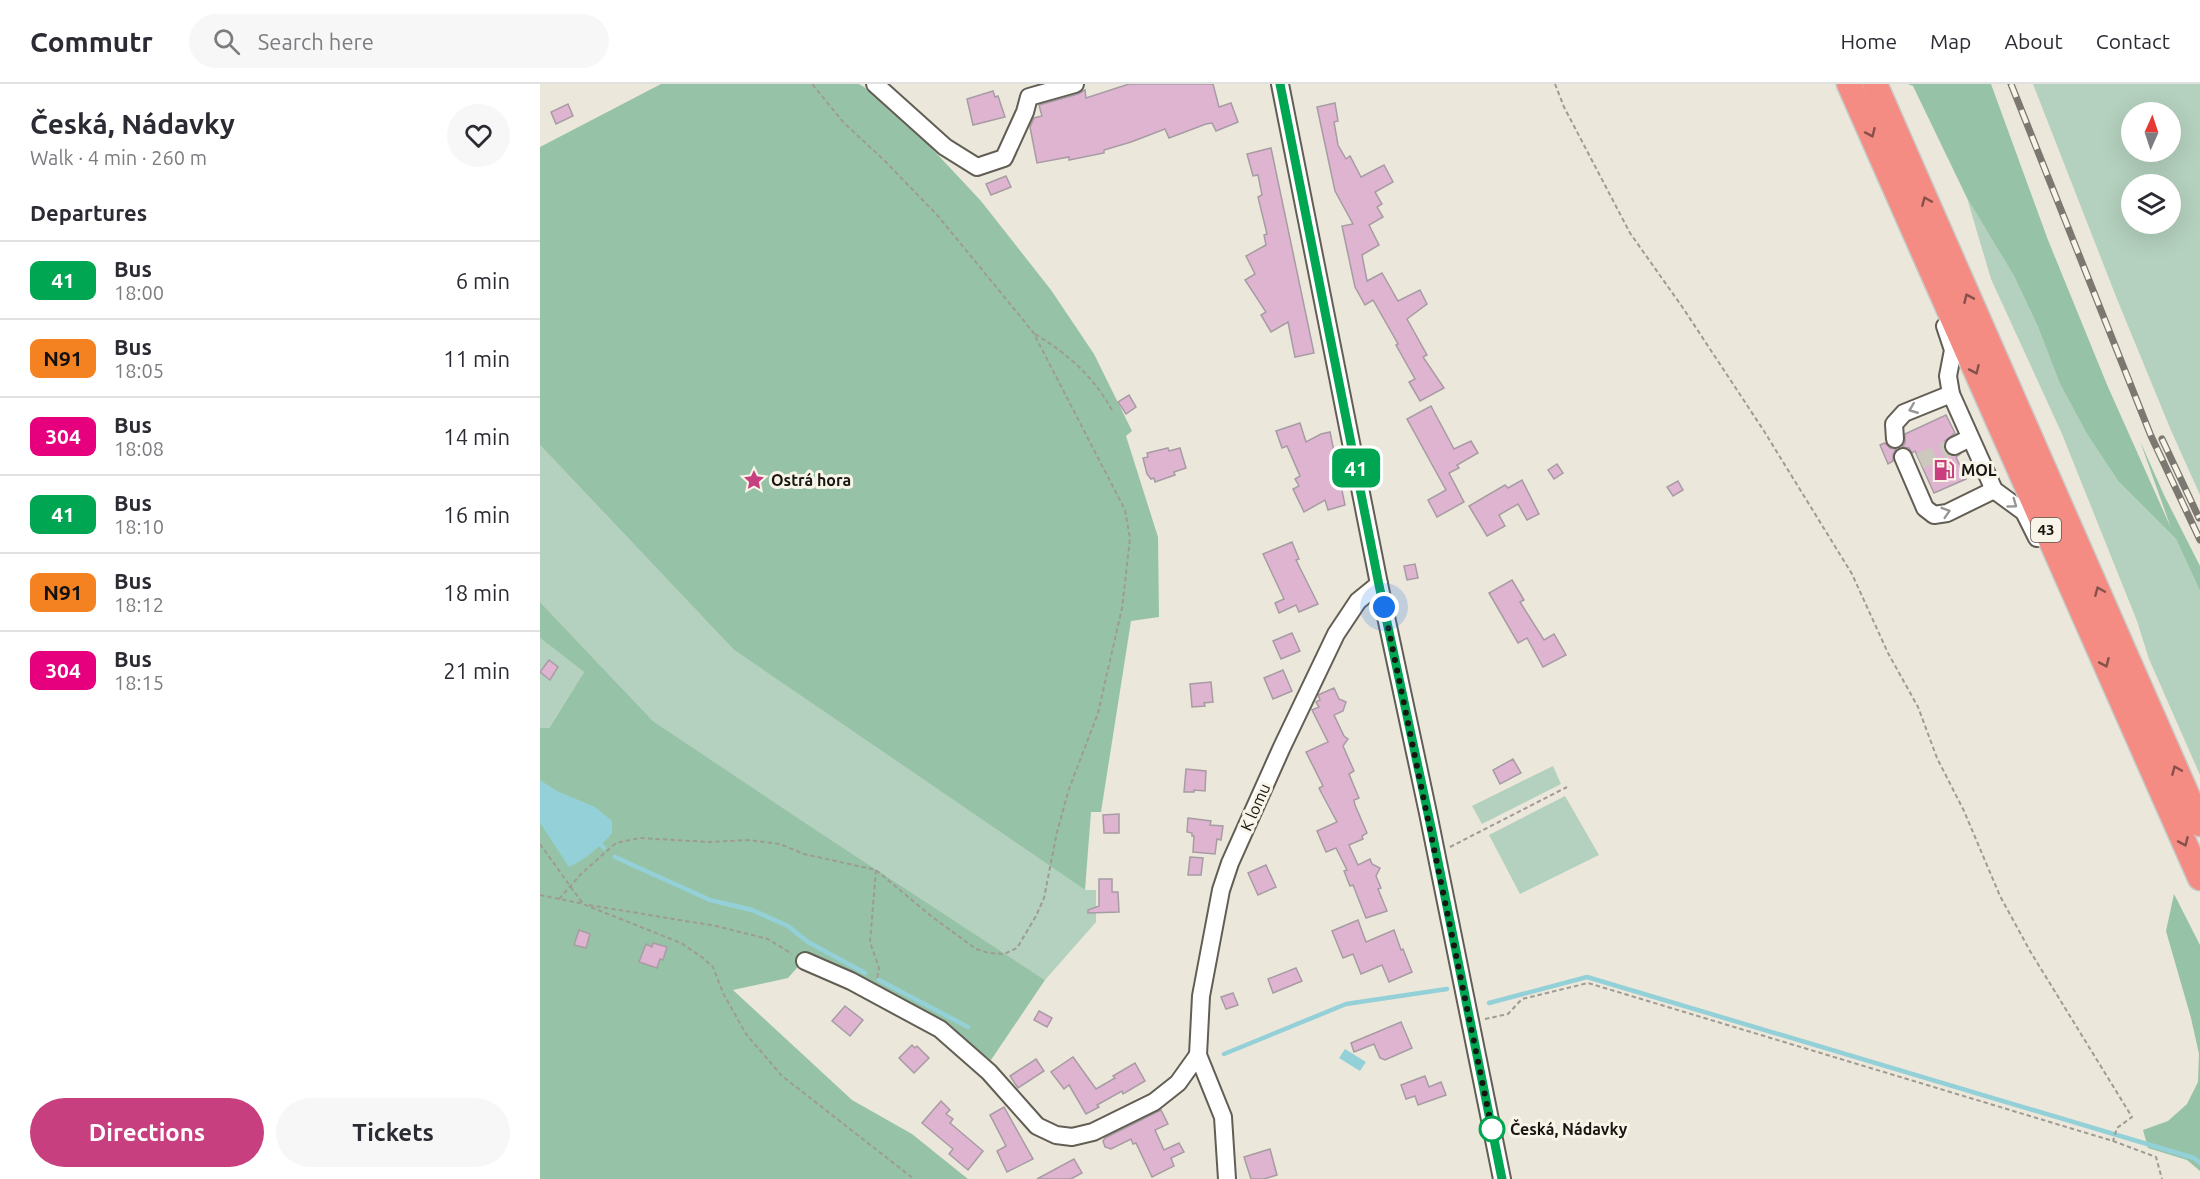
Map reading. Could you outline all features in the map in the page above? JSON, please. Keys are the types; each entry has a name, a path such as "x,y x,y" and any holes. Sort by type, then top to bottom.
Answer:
{"highway":[{"name":"43","path":"1849,84 2200,878"},
{"name":"43","path":"1875,84 2200,824"}],"street":[{"path":"875,84 945,147 977,167 1004,158 1025,112 1029,97 1075,84"},
{"path":"1280,84 1379,585 1502,1179"},
{"path":"1893,181 1929,290 1951,343 1952,356 1948,376 1951,394 1970,438 1994,490 2018,507 2030,521 2050,567 2094,638"},
{"path":"1894,439 1894,423 1899,416 1951,394"},
{"path":"1954,446 1970,438"},
{"path":"1910,462 1925,508 1934,515 1947,513 1994,490"},
{"name":"K lomu","path":"1227,1179 1223,1117 1198,1055 1201,996 1221,890 1230,863 1282,747 1336,634 1358,601 1379,585"},
{"path":"805,961 875,994 940,1029 989,1072 1037,1126 1056,1135 1072,1137 1093,1132 1154,1102 1178,1083 1198,1055"}],"path":[{"path":"558,899 616,843 640,838 708,842 748,840 780,844 819,858 876,870 931,916 976,949 989,953 1004,954 1017,948 1044,898 1057,832 1069,789 1098,713 1122,608 1130,538 1125,510 1033,332 938,216 885,161 844,123 812,84"},
{"path":"1555,84 1564,107 1630,233 1683,308 1764,431 1852,574 1888,653 1918,707 1937,758 1964,811 2000,896 2030,951 2132,1117 2117,1128 2113,1141"},
{"path":"1033,332 1071,358 1088,375 1112,410"},
{"path":"1436,852 1455,845 1567,787"},
{"path":"540,844 583,904 681,943 703,958 713,967 723,993 746,1034 782,1076 914,1179"},
{"path":"875,994 879,968 870,942 876,870"},
{"path":"540,895 716,926 768,939 805,961"},
{"path":"1471,1022 1508,1014 1522,999 1588,983 2113,1141 2156,1156 2162,1179"}],"green space":[{"path":"661,84 859,84 864,87 910,125 981,201 1051,290 1094,354 1132,431 1126,436 1158,537 1159,617 1131,621 1101,812 1091,812 1085,890 734,650 540,445 540,147"},
{"path":"1908,84 1991,84 2048,240 2108,387 2171,528 2140,441 2200,566 2200,591 2176,539 2118,481 2087,434 2060,384 2038,327 2014,276 1967,198 1913,86"},
{"path":"2033,84 2200,84 2200,495 2170,428"},
{"path":"1967,198 2014,276 2038,327 2060,384 2087,434 2118,481 2176,539 2200,591 2200,775 2149,659 2137,621 2062,434 1991,279"},
{"path":"540,445 734,650 1085,890 1096,890 1096,922 1045,980 653,721 540,602"},
{"path":"540,602 653,721 1045,980 991,1060 940,1021 810,953 788,978 733,990 852,1100 912,1134 968,1179 540,1179 540,728 549,728 584,672 540,638"},
{"path":"540,638 584,672 548,729 540,728"},
{"path":"1553,766 1561,784 1482,824 1472,806"},
{"path":"1565,796 1599,855 1520,894 1489,835"},
{"path":"2174,894 2200,945 2200,1171 2187,1160 2148,1148 2143,1130 2168,1121 2187,1104 2198,1082 2199,1054 2166,931"}],"water":[{"path":"540,780 557,791 595,807 612,821 612,833 598,848 569,867 540,823"},
{"path":"1345,1049 1366,1062 1360,1071 1339,1058"}],"building":[{"path":"1129,84 1213,84 1219,107 1231,103 1238,122 1216,131 1212,123 1206,124 1169,138 1165,129 1104,150 1104,153 1037,163 1030,127 1034,118 1042,116 1039,105 1085,90 1086,98"},
{"path":"993,91 995,97 998,96 1005,117 973,125 967,99"},
{"path":"1335,103 1338,121 1334,122 1338,145 1346,159 1350,156 1361,177 1384,165 1393,182 1375,192 1382,204 1377,207 1383,217 1369,225 1379,245 1362,255 1367,281 1382,273 1398,301 1420,290 1427,304 1407,319 1427,355 1423,357 1444,388 1420,401 1409,382 1415,379 1373,300 1365,305 1355,287 1342,226 1353,224 1335,191 1317,107"},
{"path":"568,104 573,116 556,124 551,112"},
{"path":"1271,148 1314,353 1295,357 1288,322 1271,332 1261,315 1266,312 1245,280 1255,274 1246,256 1266,245 1264,235 1267,234 1258,197 1262,195 1258,175 1253,176 1247,154"},
{"path":"1006,176 1011,187 991,195 986,184"},
{"path":"1129,395 1136,407 1126,414 1118,402"},
{"path":"1431,406 1454,449 1471,441 1478,453 1457,465 1459,468 1449,473 1464,502 1437,517 1428,500 1446,490 1407,419"},
{"path":"1946,415 1955,433 1945,441 1944,450 1949,455 1959,455 1956,457 1966,479 1934,493 1915,451 1912,453 1909,448 1902,447 1905,443 1905,434"},
{"path":"1300,423 1306,442 1330,432 1345,505 1328,510 1325,500 1304,512 1293,489 1299,486 1295,479 1300,476 1287,446 1282,448 1276,431"},
{"path":"1885,443 1890,448 1896,449 1893,461 1888,464 1880,445"},
{"path":"1168,448 1169,451 1180,448 1186,468 1174,472 1175,475 1155,482 1154,478 1151,479 1147,474 1143,458 1148,457 1147,453"},
{"path":"1557,464 1563,473 1554,479 1548,470"},
{"path":"1522,480 1539,514 1527,520 1518,504 1499,515 1505,526 1487,536 1469,506 1505,485 1508,488"},
{"path":"1678,481 1683,490 1673,496 1667,487"},
{"path":"1292,542 1299,559 1296,560 1318,604 1299,612 1296,605 1279,613 1275,603 1284,599 1263,554"},
{"path":"1415,564 1418,578 1407,580 1404,566"},
{"path":"1512,580 1524,600 1520,602 1544,640 1554,634 1566,655 1543,667 1527,638 1518,643 1489,593"},
{"path":"1292,633 1300,651 1281,659 1273,641"},
{"path":"549,660 558,667 550,680 540,672"},
{"path":"1283,670 1292,691 1273,699 1264,678"},
{"path":"1211,682 1213,702 1204,703 1205,706 1192,707 1190,684"},
{"path":"1334,688 1339,699 1346,702 1343,711 1334,715 1344,736 1348,739 1343,746 1354,771 1349,774 1359,798 1354,800 1355,805 1367,833 1362,836 1363,839 1349,845 1358,865 1370,859 1372,864 1380,868 1376,876 1381,888 1378,889 1387,911 1366,918 1353,885 1350,886 1344,871 1347,870 1336,848 1326,852 1317,831 1337,822 1319,788 1323,786 1306,752 1328,742 1312,710 1319,707 1316,702 1320,700 1318,695"},
{"path":"1513,759 1521,773 1500,784 1493,770"},
{"path":"1186,769 1206,771 1205,791 1184,792"},
{"path":"1119,814 1119,833 1104,833 1103,815"},
{"path":"1188,818 1211,821 1210,825 1223,826 1221,840 1217,839 1215,854 1193,852 1194,836 1187,832"},
{"path":"1190,857 1203,858 1201,875 1188,875"},
{"path":"1266,865 1276,887 1258,895 1248,873"},
{"path":"1099,879 1112,879 1112,892 1118,892 1119,912 1088,913 1088,910 1099,906"},
{"path":"1358,920 1366,942 1394,930 1412,972 1389,982 1382,965 1361,974 1353,954 1343,958 1332,931"},
{"path":"579,930 590,934 586,948 574,945"},
{"path":"653,943 667,947 663,960 660,959 657,968 639,962 646,944 652,947"},
{"path":"1296,968 1302,981 1273,993 1268,979"},
{"path":"1233,993 1238,1005 1226,1009 1221,997"},
{"path":"845,1006 863,1020 850,1036 832,1021"},
{"path":"1039,1011 1052,1018 1047,1027 1034,1020"},
{"path":"1401,1022 1412,1048 1385,1060 1380,1058 1374,1044 1354,1052 1351,1043"},
{"path":"912,1045 915,1048 917,1046 929,1058 914,1073 899,1058"},
{"path":"1073,1057 1096,1089 1135,1063 1145,1081 1123,1094 1122,1091 1086,1114 1069,1085 1064,1089 1051,1072"},
{"path":"1036,1059 1044,1071 1018,1088 1010,1076"},
{"path":"1425,1076 1429,1087 1441,1082 1446,1095 1418,1105 1415,1096 1406,1099 1401,1085"},
{"path":"941,1101 950,1110 946,1114 953,1119 950,1123 983,1151 968,1170 949,1154 953,1149 922,1123"},
{"path":"1004,1107 1033,1159 1007,1172 997,1151 1006,1146 990,1115"},
{"path":"1161,1110 1168,1124 1155,1130 1164,1150 1179,1143 1184,1152 1171,1158 1174,1166 1152,1177 1136,1143 1133,1144 1131,1139 1111,1149 1105,1147 1103,1141"},
{"path":"1270,1149 1277,1175 1264,1179 1251,1179 1244,1157"},
{"path":"1074,1159 1082,1173 1071,1179 1037,1179"}],"waterway":[{"path":"601,845 604,848"},
{"path":"615,857 710,900 752,910 788,926 808,942 865,973"},
{"path":"1489,1003 1587,977 2194,1158 2200,1163"},
{"path":"879,980 968,1027"},
{"path":"1224,1054 1346,1004 1447,989"}],"tunnel":[{"path":"1920,461 1954,446"}],"railway":[{"path":"2011,84 2151,436 2200,540"},
{"path":"2162,439 2199,518"}],"bus line":[{"name":"41","path":"1280,84 1379,585 1432,832 1502,1179"}],"place":[{"name":"MOL","path":"1944,470"},
{"name":"Ostrá hora","path":"754,480"},
{"name":"Česká, Nádavky","path":"1492,1129"}],"route":[{"path":"1384,607 1492,1129"}]}
